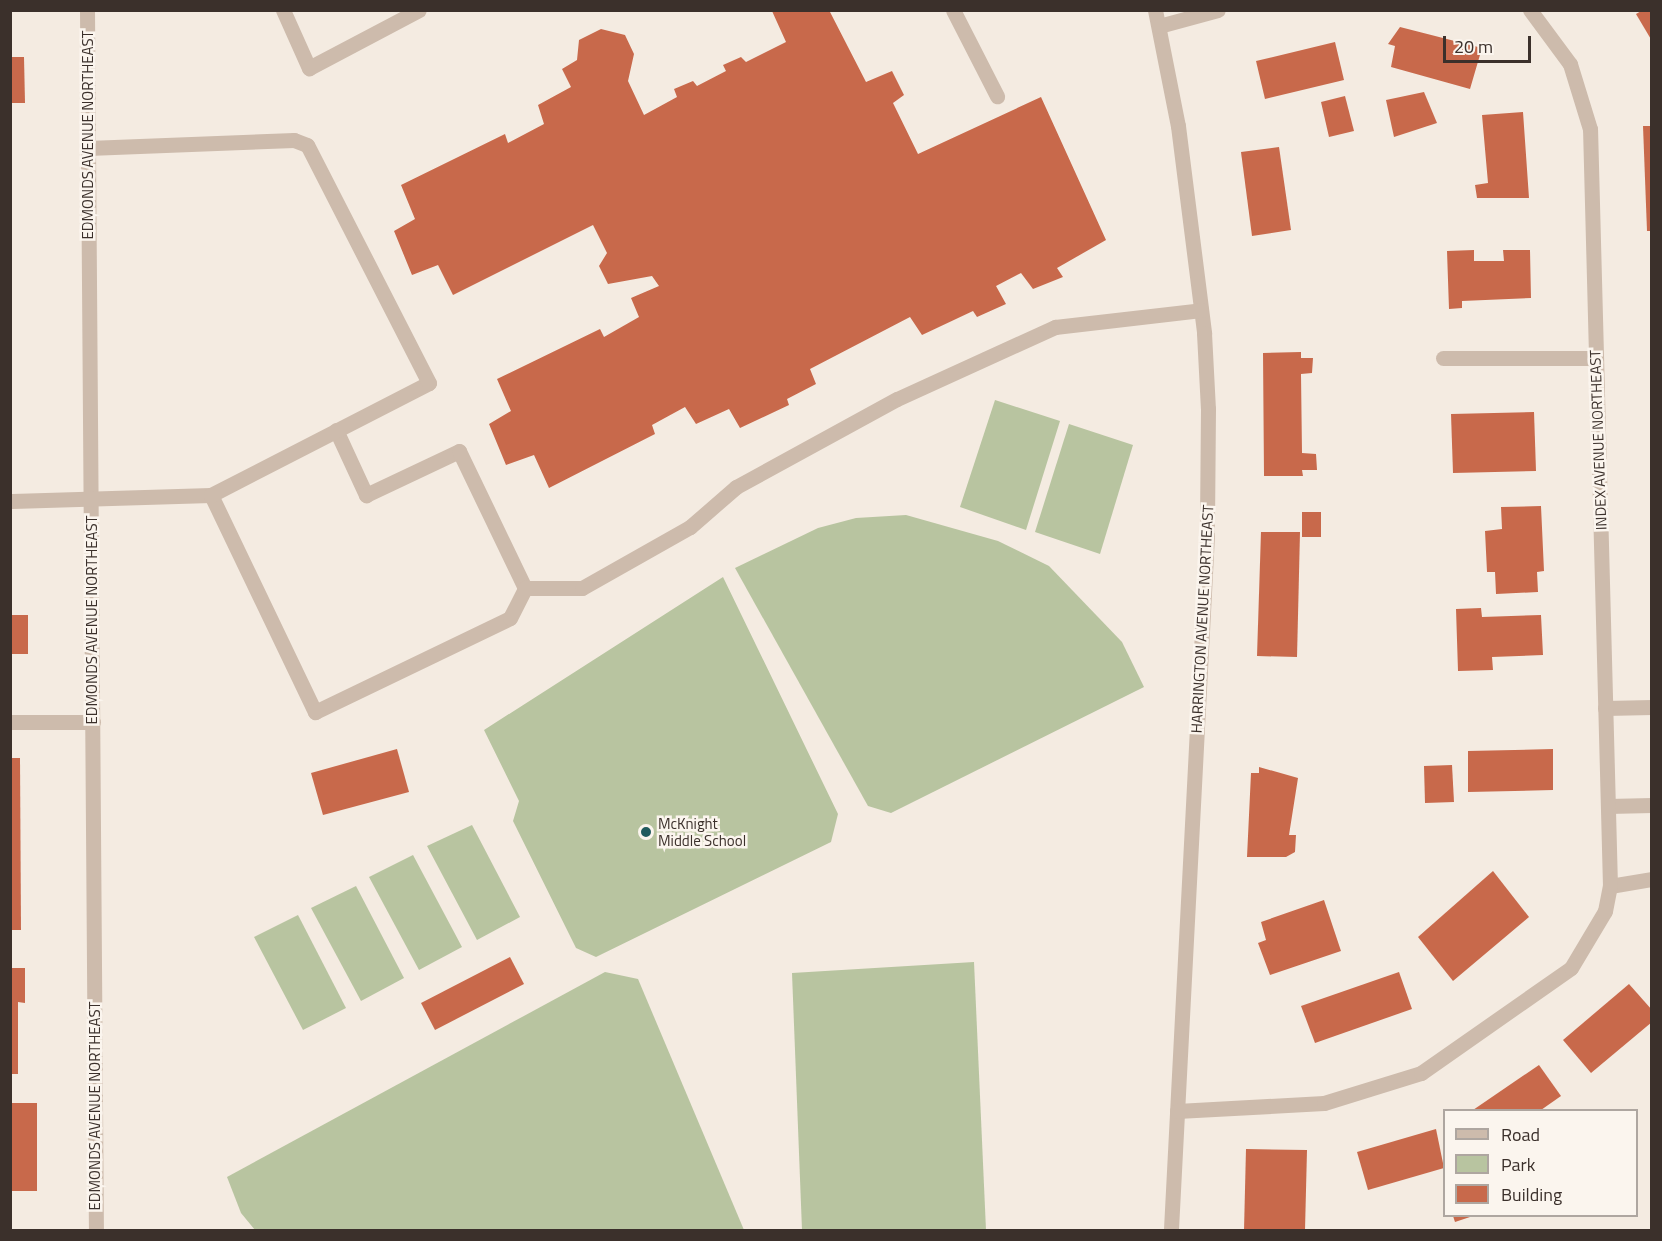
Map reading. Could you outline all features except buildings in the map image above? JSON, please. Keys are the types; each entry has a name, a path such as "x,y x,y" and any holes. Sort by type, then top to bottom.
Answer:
{"street":[{"name":"EDMONDS AVENUE NORTHEAST","path":"87,10 96,1230"},
{"path":"283,10 309,68 418,10"},
{"path":"953,10 997,96"},
{"name":"HARRINGTON AVENUE NORTHEAST","path":"1155,10 1201,310 1207,535 1171,1230"},
{"path":"1159,26 1218,10"},
{"name":"INDEX AVENUE NORTHEAST","path":"1178,1111 1324,1103 1421,1073 1571,968 1605,911 1610,886 1590,129 1570,64 1530,10"},
{"path":"12,501 211,495 429,383 307,145 294,140 88,148"},
{"path":"525,588 582,588 690,526 736,487 897,399 1055,327 1201,310"},
{"path":"1443,358 1596,358"},
{"path":"336,430 366,495 459,451 525,588"},
{"path":"211,495 315,712 510,618 525,588"},
{"path":"1605,708 1652,707"},
{"path":"10,722 93,723"},
{"path":"1608,806 1652,805"},
{"path":"1610,886 1652,879"}],"green space":[{"path":"995,400 1060,421 1026,530 960,507"},
{"path":"1069,424 1133,445 1100,554 1035,532"},
{"path":"906,515 998,541 1049,566 1122,642 1144,687 891,813 868,806 735,568 818,528 856,518"},
{"path":"723,577 838,814 831,842 596,957 576,948 513,821 519,801 484,730"},
{"path":"472,825 520,917 477,940 427,846"},
{"path":"413,855 462,947 419,970 369,877"},
{"path":"356,886 404,978 361,1001 311,908"},
{"path":"298,915 346,1008 303,1030 254,937"},
{"path":"974,962 986,1230 802,1230 792,973"},
{"path":"605,972 638,979 744,1230 255,1230 241,1213 227,1177"}],"place":[{"name":"McKnight Middle School","path":"646,832"}]}
